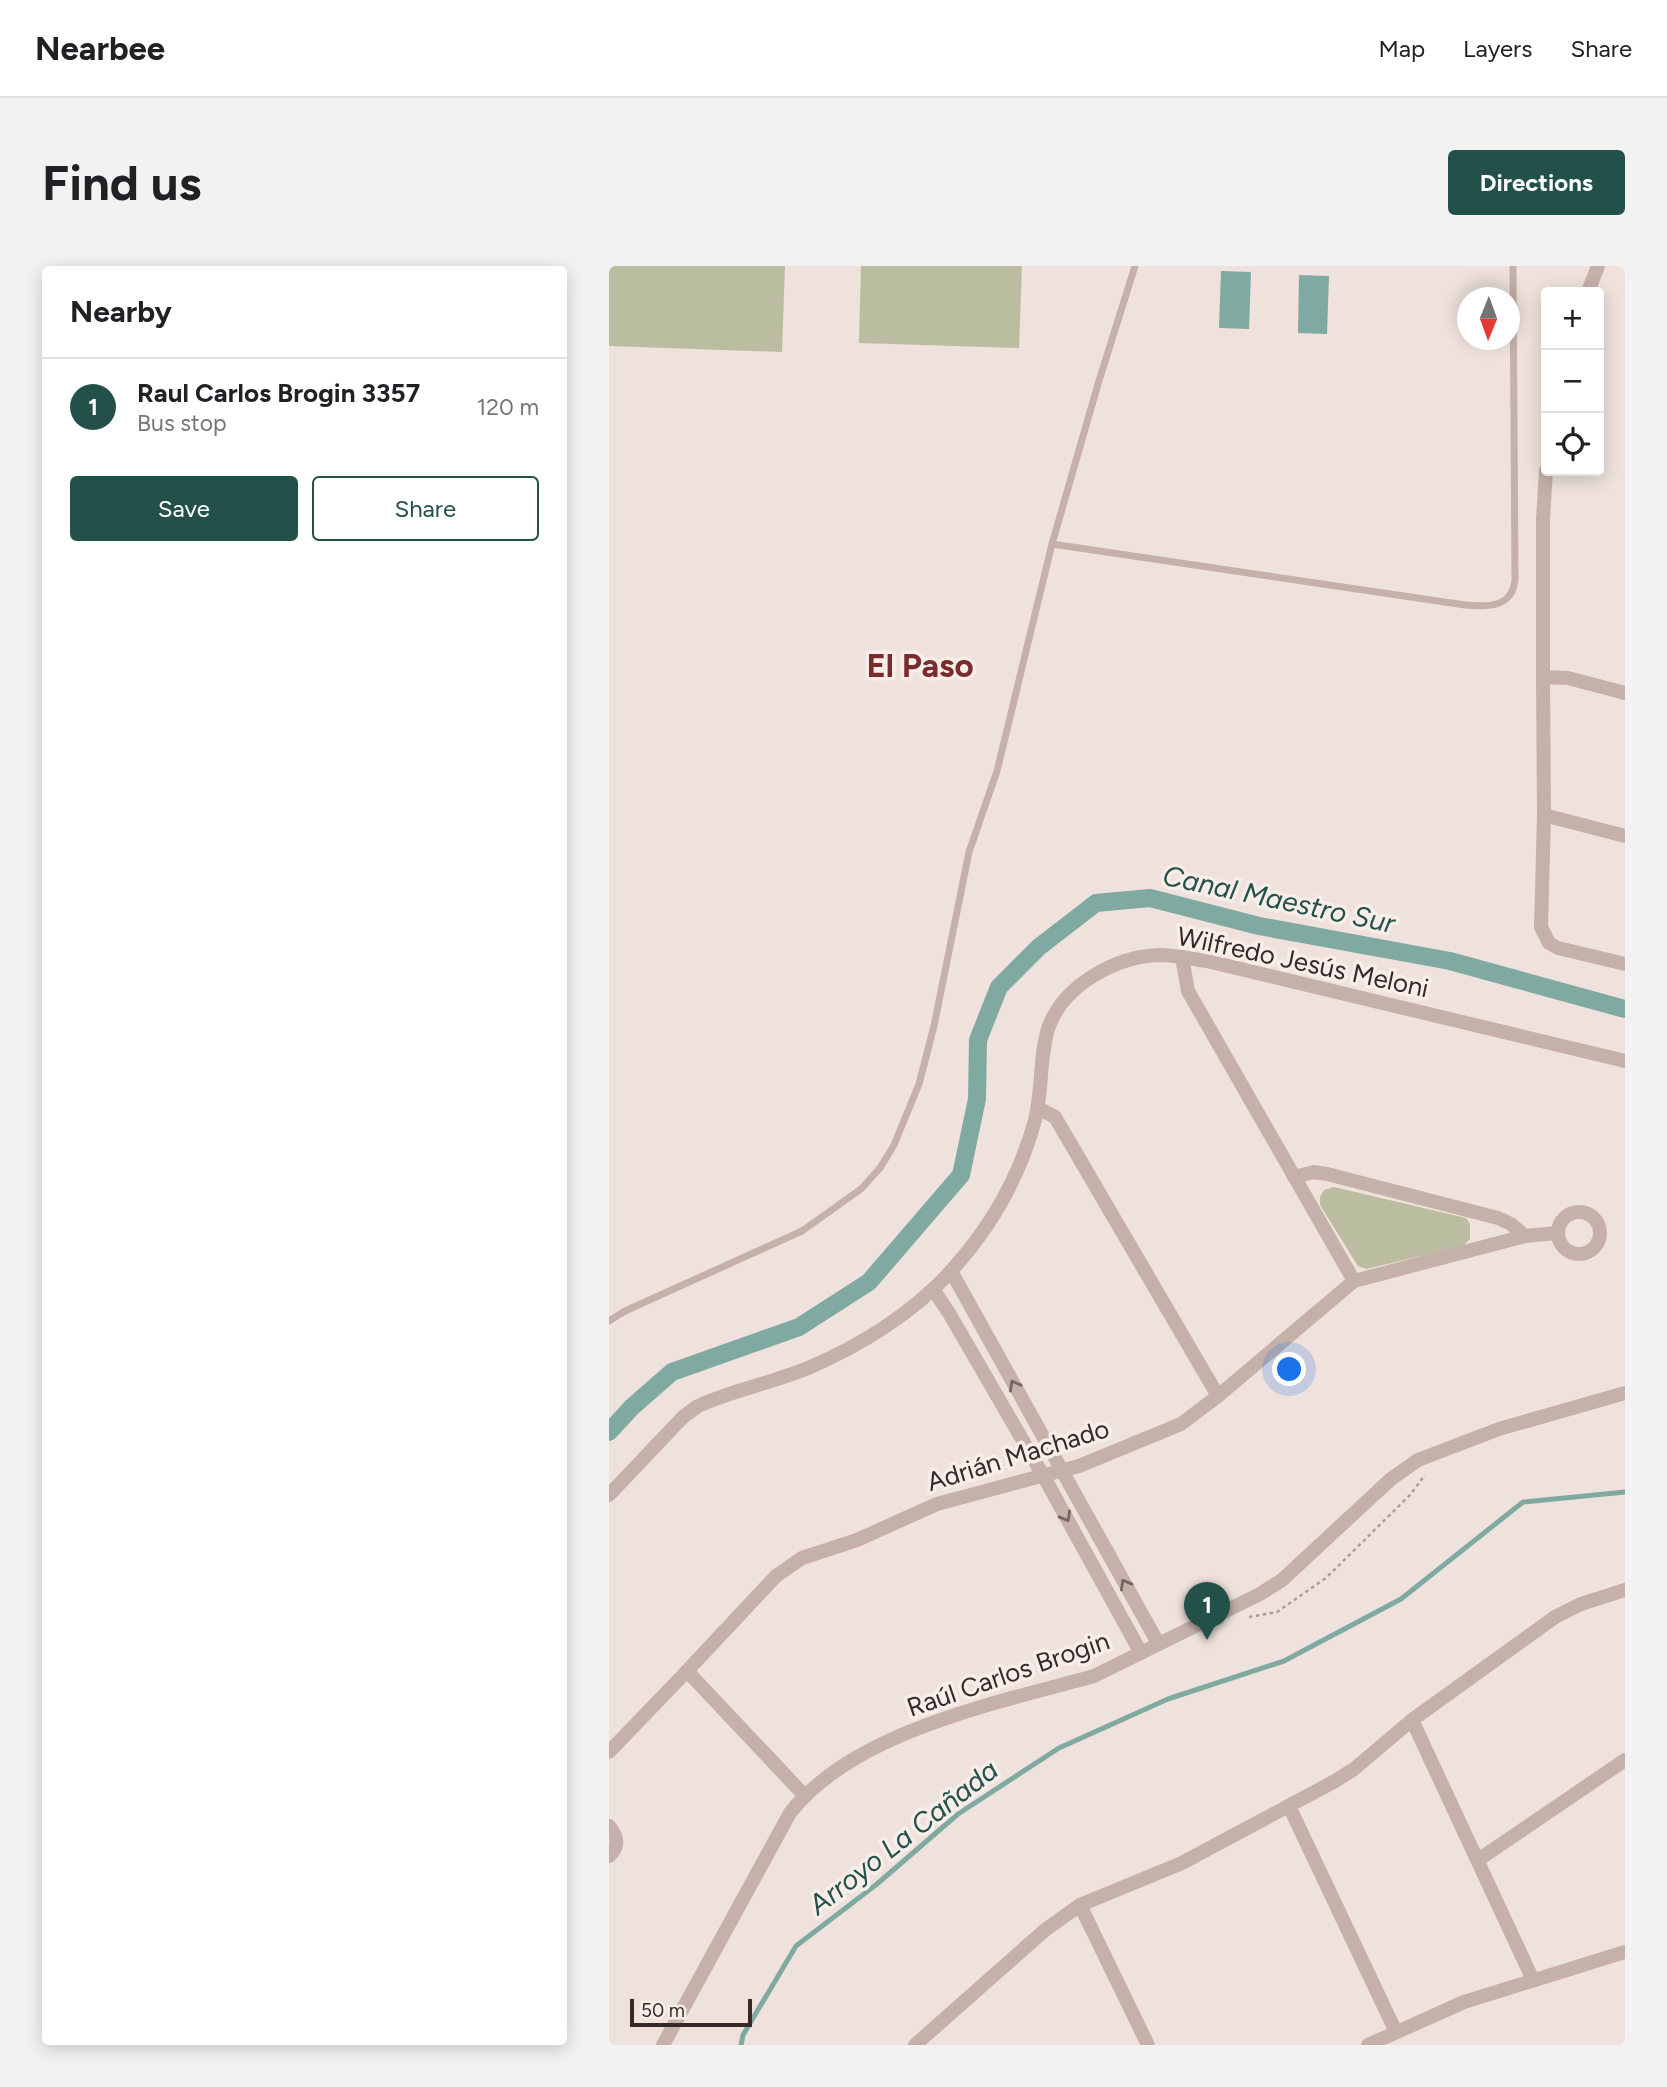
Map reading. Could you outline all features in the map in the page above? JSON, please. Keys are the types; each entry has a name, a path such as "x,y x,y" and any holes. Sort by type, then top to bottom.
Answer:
{"street":[{"path":"1590,287 1598,266"},
{"path":"1546,476 1543,520 1544,816 1541,927 1549,943 1558,948 1625,964"},
{"path":"1543,677 1568,678 1625,693"},
{"path":"1544,816 1625,836"},
{"name":"Wilfredo Jesús Meloni","path":"609,1495 683,1417 698,1406 808,1368 891,1322 933,1290 968,1252 1004,1201 1013,1183 1038,1108 1049,1027 1063,1003 1094,975 1118,964 1160,955 1182,957 1234,967 1625,1061"},
{"path":"1182,957 1188,991 1354,1281"},
{"path":"1038,1108 1055,1117 1218,1396"},
{"path":"1294,1177 1314,1172 1327,1174 1498,1218 1511,1224 1525,1236"},
{"name":"Adrián Machado","path":"609,1752 776,1576 802,1558 857,1540 937,1504 1062,1471 1181,1424 1354,1281 1525,1236 1557,1233"},
{"path":"951,1271 1158,1643"},
{"path":"933,1290 949,1312 1044,1476 1141,1653"},
{"name":"Raúl Carlos Brogin","path":"663,2045 790,1813 804,1795 850,1760 890,1741 972,1709 1094,1676 1260,1594 1282,1580 1391,1479 1418,1460 1499,1429 1625,1393"},
{"path":"915,2045 1045,1930 1080,1905 1182,1863 1308,1797 1354,1769 1412,1720 1555,1617 1581,1604 1625,1590"},
{"path":"687,1671 804,1795"},
{"path":"1412,1720 1533,1980"},
{"path":"1478,1860 1625,1760"},
{"path":"1289,1806 1396,2032"},
{"path":"609,1826 617,1840 616,1849 609,1856"},
{"path":"1080,1905 1148,2045"},
{"path":"1368,2045 1464,2003 1625,1952"}],"lane":[{"path":"609,1321 625,1311 802,1231 861,1189 880,1168 894,1145 919,1084 934,1026 968,852 997,771 1052,544 1135,266"},
{"path":"1052,544 1465,605 1498,605 1509,598 1514,590 1515,580 1513,266"}],"green space":[{"path":"609,266 785,266 782,352 609,346"},
{"path":"861,266 1022,266 1019,348 859,343"},
{"path":"1334,1187 1466,1218 1470,1224 1470,1239 1463,1246 1366,1269 1358,1266 1320,1205 1324,1190"}],"water":[{"path":"1221,271 1251,272 1249,329 1219,328"},
{"path":"1299,275 1329,276 1327,334 1298,333"}],"waterway":[{"name":"Canal Maestro Sur","path":"609,1432 632,1407 672,1372 799,1327 869,1282 961,1175 977,1099 978,1040 999,987 1039,947 1096,903 1150,898 1259,926 1450,961 1625,1009"},
{"name":"Arroyo La Cañada","path":"741,2045 743,2035 796,1946 877,1884 958,1814 1059,1748 1168,1699 1284,1661 1401,1599 1523,1502 1625,1492"}],"place":[{"name":"Raul Carlos Brogin 3357","path":"1207,1640"}],"district":[{"name":"El Paso","path":"920,665"}]}
